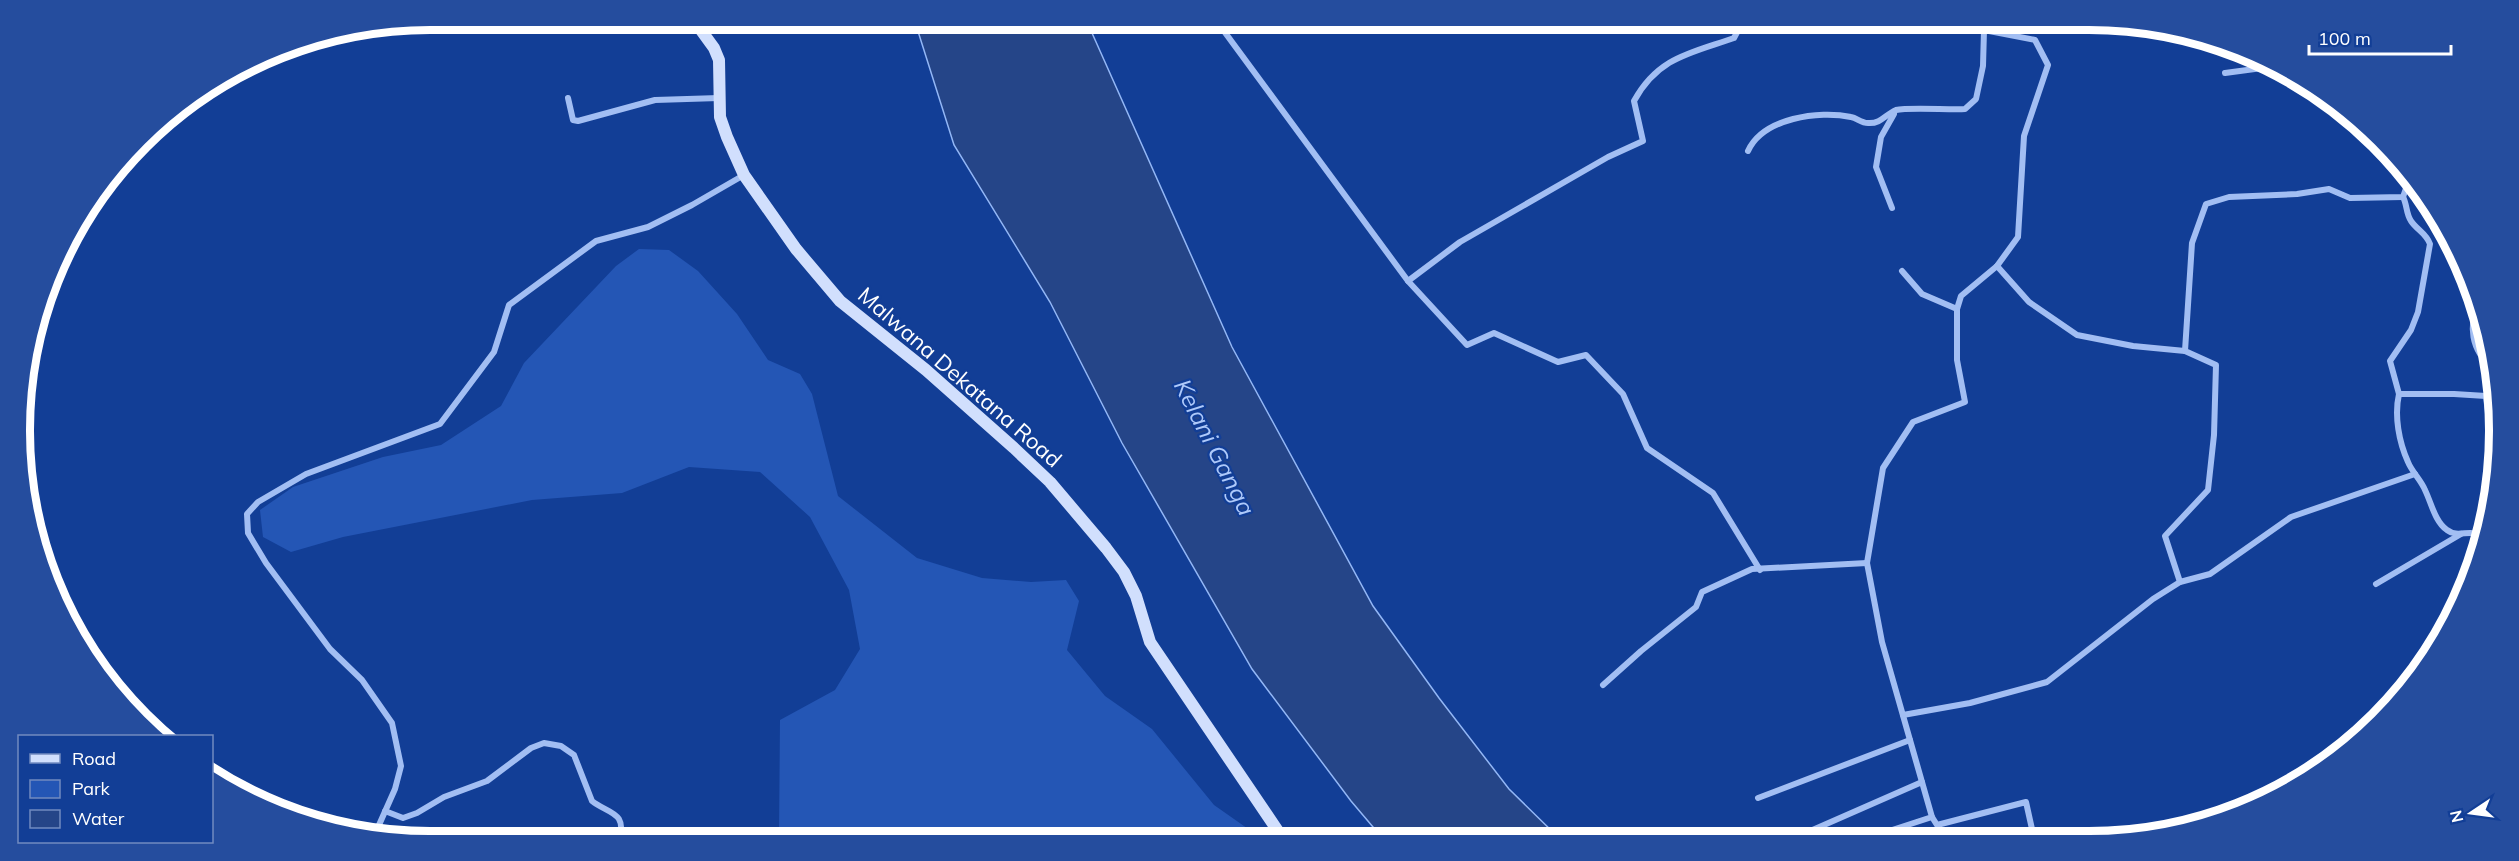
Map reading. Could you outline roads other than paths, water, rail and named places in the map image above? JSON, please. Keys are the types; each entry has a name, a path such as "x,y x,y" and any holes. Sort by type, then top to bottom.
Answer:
{"main road":[{"name":"Malwana Dekatana Road","path":"701,30 717,55 720,70 720,117 744,175 796,249 840,301 927,370 1050,482 1106,548 1124,572 1136,596 1150,642 1278,831"}],"street":[{"path":"1223,30 1408,281 1467,345 1494,333 1558,362 1586,355 1623,394 1647,448 1713,493 1760,570"},
{"path":"1408,281 1460,242 1608,157 1643,141 1634,101 1644,83 1670,60 1734,38 1738,30"},
{"path":"1748,151 1755,141 1780,123 1822,115 1853,117 1869,123 1882,121 1896,110 1965,109 1976,99 1983,66 1983,30 2035,40 2048,65 2024,136 2018,237 1997,266 1960,296 1957,309 1957,360 1965,402 1913,422 1883,468 1867,563 1882,642 1932,817 1938,825 2026,802 2032,831"},
{"path":"2225,73 2260,68"},
{"path":"568,98 573,120 578,121 655,100 719,98"},
{"path":"1892,208 1876,167 1881,136 1896,110"},
{"path":"378,828 386,811 400,766 392,723 362,680 330,649 277,579 248,533 247,514 258,502 306,474 440,424 494,352 509,305 596,241 648,227 744,175"},
{"path":"2406,187 2403,197 2408,218 2427,236 2430,244 2418,312 2411,330 2390,361 2399,394 2396,405 2401,440 2408,464 2421,481 2437,517 2446,530 2461,534"},
{"path":"2185,351 2192,243 2206,204 2229,197 2298,194 2329,189 2350,198 2403,197"},
{"path":"1997,266 2029,303 2077,335 2133,346 2185,351 2216,365 2214,435 2208,490 2165,536 2180,582"},
{"path":"1902,271 1922,294 1957,309"},
{"path":"2473,319 2472,332 2482,359"},
{"path":"2487,392 2488,415"},
{"path":"2399,394 2486,396"},
{"path":"1903,715 1970,703 2047,682 2153,599 2180,582 2210,574 2291,517 2415,474"},
{"path":"2376,584 2461,534 2475,533"},
{"path":"1604,685 1641,651 1696,607 1702,592 1752,568 1760,570 1782,566 1867,563"},
{"path":"1758,798 1910,740"},
{"path":"386,811 403,818 417,813 444,797 487,781 531,748 544,743 561,746 574,755 592,801 615,813 619,820 619,831"},
{"path":"1810,831 1922,782"},
{"path":"1889,831 1932,817"}],"water":[{"name":"Kelani Ganga","path":"918,30 1091,30 1232,347 1373,606 1439,698 1509,789 1552,831 1376,831 1351,801 1252,669 1122,443 1050,302 954,145"}]}
